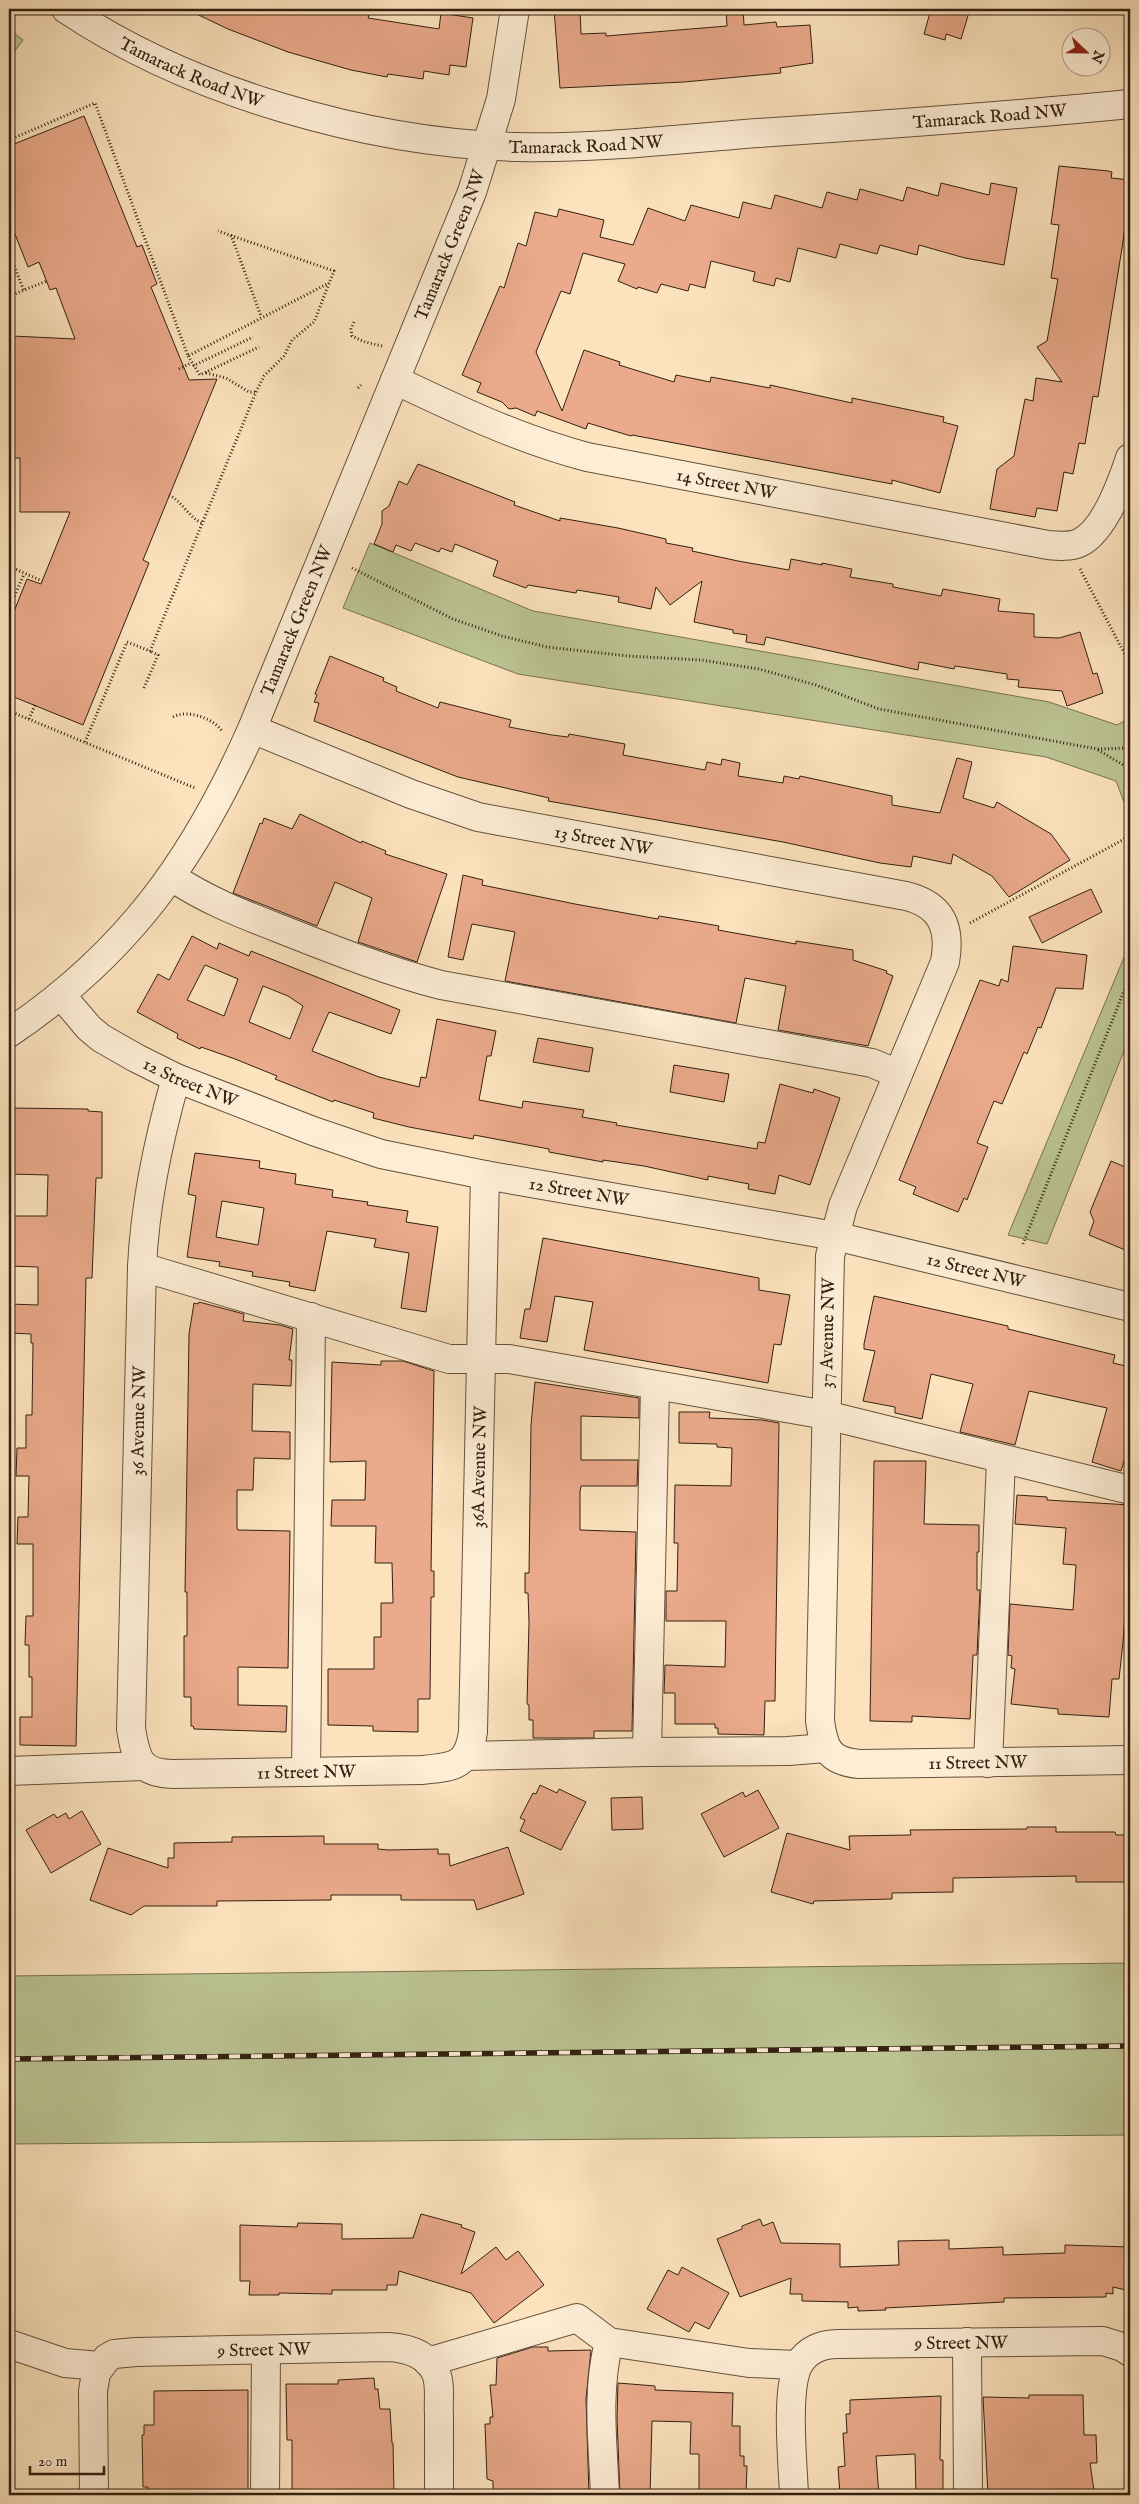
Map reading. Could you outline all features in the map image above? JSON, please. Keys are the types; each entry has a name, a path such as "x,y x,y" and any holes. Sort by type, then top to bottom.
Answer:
{"street":[{"name":"Tamarack Road NW","path":"66,9 149,55 213,84 265,103 385,132 488,146 558,146 947,121 1130,104"},
{"name":"Tamarack Green NW","path":"9,1033 62,995 105,956 172,877 221,796 252,728 472,192 488,146 506,75 515,9"},
{"name":"14 Street NW","path":"395,380 475,418 526,439 587,457 1048,545 1069,546"},
{"path":"1069,546 1088,537 1102,520 1130,458"},
{"name":"13 Street NW","path":"252,728 410,794 478,817 918,899 938,914 947,936"},
{"path":"172,877 197,894 233,910 400,974 440,985 872,1064 898,1074"},
{"name":"37 Avenue NW","path":"827,1750 820,1721 828,1269 843,1206 945,962 947,936"},
{"name":"12 Street NW","path":"62,995 89,1028 119,1050 176,1078 381,1154 485,1175 835,1236 1130,1307"},
{"name":"36 Avenue NW","path":"143,1766 139,1759 131,1729 142,1267 150,1185 157,1146 176,1078"},
{"name":"36A Avenue NW","path":"466,1756 473,1732 485,1175"},
{"path":"142,1267 449,1359 509,1359 655,1387 826,1415 1001,1460 1130,1490"},
{"path":"306,1772 311,1317"},
{"path":"647,1752 655,1387"},
{"path":"988,1763 1001,1460"},
{"path":"466,1756 827,1750"},
{"name":"11 Street NW","path":"827,1750 839,1760 859,1764 1130,1760"},
{"name":"11 Street NW","path":"143,1766 150,1771 160,1774 442,1768 459,1763 466,1756"},
{"path":"9,1771 143,1766"},
{"path":"439,2495 438,2383 436,2373 428,2362 577,2318 609,2342 749,2363 798,2365 792,2393 794,2495"},
{"name":"9 Street NW","path":"798,2365 816,2348 828,2344 1103,2341 1122,2346 1130,2352"},
{"path":"605,2495 601,2396 602,2367 609,2342"},
{"path":"967,2342 968,2495"},
{"path":"9,2344 65,2363 100,2366 96,2373 93,2391 94,2495"},
{"name":"9 Street NW","path":"100,2366 107,2358 126,2353 404,2348 418,2354 428,2362"},
{"path":"264,2495 266,2350"}],"path":[{"path":"9,140 95,103 192,364 200,375 259,347"},
{"path":"30,131 32,137"},
{"path":"150,651 256,392 268,371 284,356 292,340 318,317 334,270 218,231"},
{"path":"231,235 261,316"},
{"path":"9,254 24,290"},
{"path":"9,296 47,281"},
{"path":"188,356 261,316 329,283"},
{"path":"354,322 349,329 352,336 382,346"},
{"path":"179,369 253,336"},
{"path":"206,373 226,378 249,392 256,392"},
{"path":"358,388 361,385"},
{"path":"169,495 178,500 193,519 202,523"},
{"path":"11,502 10,563 15,569 42,581"},
{"path":"1069,546 1130,664"},
{"path":"352,568 453,618 502,636 547,647 628,656 701,660 759,669 816,685 879,709 1097,749 1130,748"},
{"path":"9,609 24,574"},
{"path":"84,742 128,642 158,655 152,675 144,688"},
{"path":"29,719 34,705"},
{"path":"9,711 195,789"},
{"path":"173,717 179,711 199,717 220,729 224,737"},
{"path":"1097,749 1130,769"},
{"path":"947,936 1130,836"},
{"path":"1023,1244 1130,976"}],"green space":[{"path":"9,29 23,40 9,59"},
{"path":"370,543 533,611 1049,702 1117,725 1130,718 1130,818 1116,781 1046,757 518,674 343,608"},
{"path":"1130,943 1130,1036 1047,1244 1008,1235"},
{"path":"1130,1963 1130,2135 9,2144 9,1976"}],"building":[{"path":"186,9 346,9 369,15 368,18 439,29 441,13 473,18 466,67 450,65 449,75 424,71 423,79 388,74 387,77 351,70 288,52 228,29"},
{"path":"554,9 580,9 581,34 606,33 606,36 727,26 726,9 743,9 744,25 776,22 777,27 810,25 813,63 780,68 781,73 684,82 560,88"},
{"path":"931,9 970,9 961,39 946,34 945,40 924,34"},
{"path":"84,116 137,247 142,245 157,284 151,287 189,380 217,379 143,560 149,563 83,725 9,695 9,624 27,579 41,584 70,512 20,512 20,458 9,458 9,383 14,383 12,336 75,339 56,288 50,290 39,262 28,267 9,219 9,146"},
{"path":"1059,166 1108,171 1112,172 1111,178 1130,180 1123,242 1098,397 1093,396 1085,444 1079,443 1073,474 1064,472 1057,511 1037,508 1035,517 990,509 997,469 1014,456 1025,399 1033,401 1036,378 1062,382 1037,347 1047,341 1058,279 1051,278 1059,225 1051,224"},
{"path":"941,183 989,195 991,183 1017,188 1004,265 965,258 919,245 917,255 880,245 877,254 840,244 836,258 798,248 790,282 776,278 774,286 753,281 755,272 711,261 705,288 690,284 688,291 661,284 657,293 638,287 637,289 618,281 625,264 583,253 570,294 561,291 536,352 562,411 584,350 620,362 619,365 674,382 676,375 710,382 711,377 770,388 770,385 852,403 852,398 944,417 943,422 958,426 940,493 892,480 892,484 631,436 588,423 586,429 537,411 535,416 516,408 509,409 502,402 477,392 481,383 462,375 500,286 504,288 518,243 526,246 535,212 557,217 559,209 604,220 600,237 633,245 648,208 685,221 691,205 739,218 743,202 771,209 775,195 822,208 827,192 857,200 860,189 903,201 907,187 938,196"},
{"path":"418,464 515,502 514,505 560,521 560,518 618,528 666,539 666,543 693,548 692,551 738,561 789,570 791,559 822,565 822,563 852,569 850,577 893,584 893,587 941,596 943,589 1000,599 998,611 1034,614 1034,637 1059,638 1080,632 1093,674 1097,673 1103,693 1067,706 1062,691 1018,687 1019,680 1007,679 1007,674 955,666 954,669 919,662 918,670 766,637 764,645 746,642 747,635 733,633 733,630 694,622 702,581 670,605 656,587 651,609 618,602 619,597 577,590 576,593 528,585 526,588 493,576 498,561 455,544 452,552 441,548 439,552 415,543 411,551 396,545 393,552 374,544 382,524 382,511 389,506 399,481 407,485"},
{"path":"330,656 384,678 383,681 397,687 396,691 438,708 440,702 511,720 509,727 568,737 569,734 625,744 623,755 705,770 707,762 721,765 722,759 740,763 738,776 783,783 784,776 799,779 800,776 892,796 892,805 940,813 957,758 972,762 963,798 994,808 997,802 1051,834 1070,860 1009,897 992,876 953,854 951,864 913,856 911,867 880,863 783,842 548,801 549,798 458,777 314,721 319,703 314,702 317,695 315,694"},
{"path":"300,814 361,843 362,841 386,851 385,854 447,874 417,962 358,942 372,898 335,882 317,926 233,893 260,823 262,824 264,818 292,829"},
{"path":"463,875 483,880 482,885 575,904 658,919 659,916 719,926 718,930 796,944 796,941 853,950 853,960 887,971 886,973 893,976 868,1046 778,1030 786,986 745,978 736,1023 505,981 515,932 472,924 463,960 448,957"},
{"path":"1091,889 1102,912 1042,943 1029,917"},
{"path":"192,936 217,949 219,943 249,956 251,951 400,1010 391,1034 329,1012 312,1051 379,1077 419,1087 421,1077 426,1078 437,1019 496,1031 491,1056 487,1056 479,1100 522,1108 523,1101 584,1110 582,1117 617,1123 616,1125 757,1149 758,1142 765,1143 780,1084 813,1093 814,1089 840,1098 810,1185 779,1175 775,1194 748,1189 749,1184 708,1176 708,1180 644,1166 603,1160 603,1162 549,1152 549,1149 474,1135 473,1139 373,1118 374,1113 334,1100 333,1102 275,1079 277,1076 235,1059 201,1047 200,1049 177,1038 178,1034 137,1012 158,974 169,980","holes":["205,965 238,979 224,1016 187,1000","263,986 288,996 303,1006 290,1039 249,1022"]},
{"path":"1013,946 1087,955 1083,989 1056,988 1041,1028 1038,1027 1027,1054 1024,1052 1002,1104 994,1101 977,1143 988,1147 967,1200 964,1198 958,1212 913,1194 916,1187 899,1180 980,980 999,986 1001,979 1008,982"},
{"path":"538,1038 593,1048 589,1072 533,1062"},
{"path":"674,1065 729,1074 724,1102 670,1092"},
{"path":"9,1108 88,1109 88,1111 102,1112 102,1178 96,1178 92,1278 86,1278 76,1746 20,1745 20,1717 32,1717 32,1677 29,1677 29,1645 25,1645 26,1616 33,1616 33,1544 17,1544 18,1517 28,1517 29,1476 16,1476 17,1448 26,1448 26,1415 32,1415 33,1343 31,1343 31,1334 9,1333 9,1304 38,1305 38,1267 9,1266 9,1216 47,1216 48,1175 9,1174"},
{"path":"195,1153 260,1161 259,1168 296,1174 295,1184 333,1190 332,1197 368,1202 367,1205 408,1211 406,1222 438,1227 426,1312 401,1308 409,1253 374,1247 376,1239 327,1231 315,1291 289,1286 290,1282 252,1276 253,1272 219,1266 220,1262 187,1257 196,1196 188,1194","holes":["222,1201 264,1208 258,1245 216,1237"]},
{"path":"1111,1161 1130,1169 1130,1252 1089,1235 1094,1221 1090,1212"},
{"path":"543,1238 759,1278 759,1290 790,1295 781,1345 774,1344 768,1383 584,1350 593,1302 555,1296 547,1342 520,1338 525,1309 530,1309"},
{"path":"874,1296 1008,1326 1008,1329 1115,1355 1113,1363 1130,1367 1130,1441 1121,1471 1092,1462 1107,1408 1029,1391 1015,1445 960,1432 973,1384 931,1374 922,1419 895,1413 895,1407 863,1401 875,1351 864,1349"},
{"path":"199,1302 244,1314 243,1321 280,1325 293,1329 289,1360 292,1360 291,1386 253,1384 252,1431 290,1432 290,1459 254,1458 253,1490 237,1490 238,1530 290,1531 288,1668 238,1667 238,1705 287,1706 286,1732 194,1729 191,1726 191,1697 184,1697 184,1636 187,1636 187,1592 185,1592 189,1334 194,1303 198,1304"},
{"path":"381,1361 403,1361 434,1371 431,1571 434,1571 434,1597 431,1597 430,1699 418,1699 418,1732 373,1731 373,1726 328,1725 328,1669 374,1669 374,1637 381,1637 381,1603 393,1603 392,1563 375,1563 376,1526 331,1526 332,1500 365,1500 366,1461 330,1462 332,1362 381,1365"},
{"path":"535,1382 639,1398 639,1418 581,1416 581,1460 638,1460 637,1486 581,1486 580,1491 580,1530 636,1532 632,1731 594,1731 594,1738 533,1738 533,1720 529,1720 529,1705 527,1704 529,1622 528,1593 525,1593 525,1573 529,1573 531,1425"},
{"path":"679,1412 710,1412 709,1418 762,1420 779,1423 775,1701 765,1701 764,1735 718,1734 718,1728 715,1728 715,1724 675,1724 675,1693 664,1693 665,1665 725,1667 726,1621 666,1621 666,1591 677,1591 678,1543 674,1543 675,1485 731,1486 732,1448 717,1447 717,1444 679,1443"},
{"path":"874,1461 926,1461 924,1524 979,1525 977,1590 980,1590 977,1655 973,1655 970,1719 912,1716 912,1722 870,1721"},
{"path":"1017,1495 1047,1497 1047,1500 1130,1505 1130,1545 1123,1642 1119,1679 1112,1679 1109,1717 1058,1714 1058,1709 1011,1704 1015,1669 1011,1668 1012,1656 1008,1655 1010,1604 1073,1610 1076,1565 1063,1564 1066,1528 1015,1524"},
{"path":"540,1785 557,1793 559,1789 586,1802 561,1850 520,1831 525,1820 520,1818 533,1793 536,1794"},
{"path":"758,1790 779,1828 724,1857 701,1814 743,1792 745,1797"},
{"path":"642,1797 643,1829 612,1830 611,1798"},
{"path":"82,1811 101,1844 51,1873 26,1830 54,1814 57,1818 66,1813 69,1819"},
{"path":"1027,1827 1056,1827 1056,1832 1115,1832 1116,1835 1125,1835 1125,1882 1076,1882 1076,1876 953,1878 953,1892 892,1893 892,1899 814,1901 813,1904 771,1892 787,1833 850,1850 849,1836 911,1835 910,1830 1027,1829"},
{"path":"324,1836 324,1844 378,1844 378,1849 388,1850 438,1849 438,1854 449,1854 450,1866 508,1847 524,1894 477,1910 474,1900 401,1900 401,1895 331,1895 331,1900 217,1901 217,1906 144,1906 131,1915 90,1900 108,1848 168,1868 168,1858 174,1858 174,1843 232,1842 232,1837"},
{"path":"421,2214 462,2225 461,2227 475,2232 461,2274 496,2247 506,2260 518,2251 544,2285 494,2323 471,2293 399,2271 397,2285 387,2285 387,2290 332,2290 332,2294 279,2293 279,2295 249,2295 250,2281 240,2281 240,2225 297,2227 298,2223 342,2224 342,2239 413,2238"},
{"path":"760,2219 763,2226 773,2222 781,2243 840,2244 840,2267 899,2265 898,2241 949,2240 949,2249 1003,2247 1003,2255 1065,2253 1065,2245 1130,2247 1130,2291 1113,2287 1113,2294 1106,2293 1106,2297 1004,2298 1004,2302 858,2311 858,2307 848,2308 848,2302 802,2301 802,2294 790,2294 791,2278 740,2297 717,2239"},
{"path":"682,2267 729,2293 709,2329 695,2322 689,2332 647,2309 668,2270 678,2275"},
{"path":"533,2347 548,2347 548,2351 591,2350 586,2399 589,2495 493,2495 493,2481 487,2479 485,2424 490,2424 490,2417 493,2417 490,2385 496,2385 497,2358"},
{"path":"374,2378 375,2389 378,2389 380,2409 390,2409 394,2495 292,2495 292,2440 287,2440 286,2384 338,2384 338,2380"},
{"path":"618,2383 655,2386 655,2390 733,2393 732,2426 740,2426 740,2456 744,2456 744,2466 747,2466 746,2495 699,2495 699,2454 690,2454 691,2422 652,2421 650,2495 620,2495 617,2418"},
{"path":"248,2390 248,2495 148,2495 148,2487 143,2487 142,2435 144,2435 144,2425 154,2425 154,2391"},
{"path":"1029,2395 1083,2395 1084,2435 1096,2435 1097,2463 1090,2463 1094,2491 1084,2492 1085,2495 988,2495 983,2397 1029,2398"},
{"path":"941,2396 940,2460 943,2460 943,2495 916,2495 915,2454 876,2456 879,2495 840,2495 838,2467 845,2466 843,2433 847,2433 846,2414 850,2414 850,2400"}],"railway":[{"path":"9,2059 1130,2046"}]}
